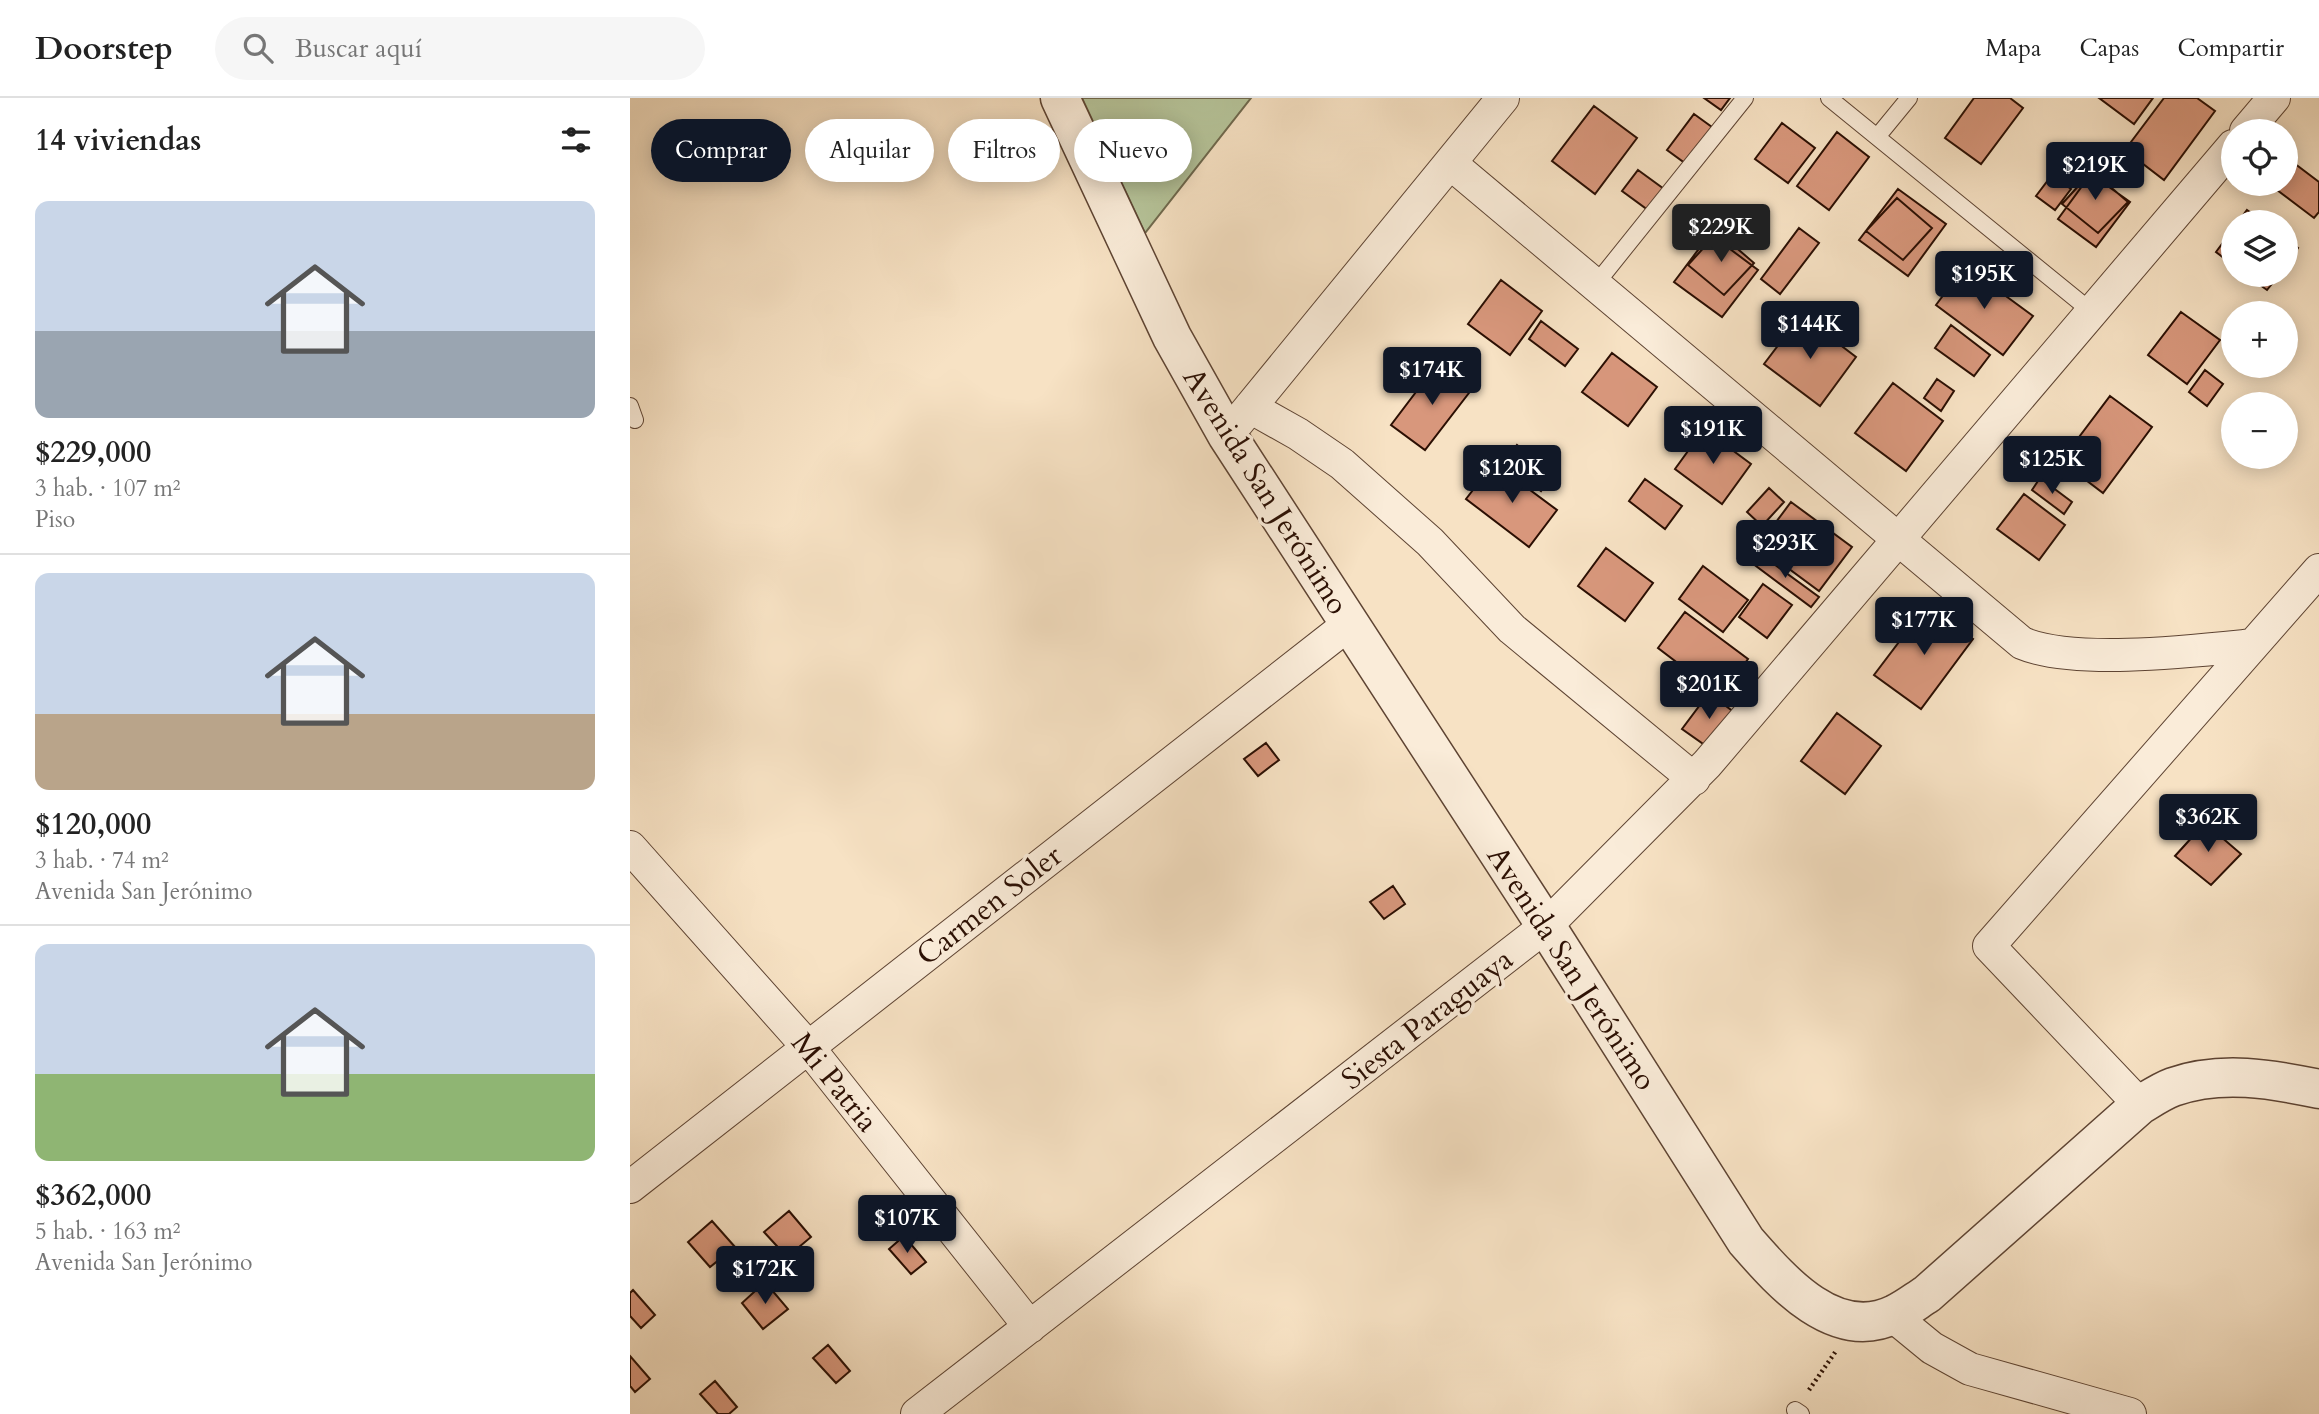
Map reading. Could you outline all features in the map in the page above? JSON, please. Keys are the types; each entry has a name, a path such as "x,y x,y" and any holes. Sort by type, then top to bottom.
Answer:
{"street":[{"name":"Avenida San Jerónimo","path":"1060,98 1172,337 1238,421 1349,624 1546,926 1746,1241 1780,1280 1821,1311 1856,1322 1893,1315 1927,1294 2140,1105 2173,1087 2230,1077 2272,1079 2319,1088"},
{"path":"1503,98 1238,421 1298,434 1342,464 1430,542 1512,629 1694,779"},
{"path":"2256,119 2274,98"},
{"name":"Siesta Paraguaya","path":"917,1414 1546,926 1694,779 2221,160"},
{"path":"1450,163 2022,643 2042,652 2184,652 2253,645"},
{"path":"2140,1105 1989,946 2319,570"},
{"name":"Carmen Soler","path":"630,1187 1349,624"},
{"name":"Mi Patria","path":"630,847 808,1047 1030,1327"},
{"path":"1893,1315 1932,1349 1970,1369 2130,1414"}],"lane":[{"path":"1595,285 1745,98"},
{"path":"1829,98 2092,312"},
{"path":"1877,137 1909,98"}],"path":[{"path":"1798,1412 1856,1322"}],"green space":[{"path":"1082,98 1251,98 1192,173 1192,119 1092,119"},
{"path":"1121,182 1185,182 1145,233"}],"building":[{"path":"1704,98 1730,98 1721,110"},
{"path":"1974,98 2010,98 2023,108 1981,164 1945,138"},
{"path":"2099,98 2153,98 2134,124"},
{"path":"2164,98 2197,98 2215,111 2164,180 2125,150"},
{"path":"1594,106 1637,138 1595,194 1552,161"},
{"path":"1694,114 1716,130 1689,166 1667,150"},
{"path":"1782,123 1815,148 1788,183 1755,159"},
{"path":"1837,132 1869,157 1829,210 1797,186"},
{"path":"2298,166 2319,182 2319,212 2314,218 2285,196 2298,196"},
{"path":"1638,170 1664,189 1648,210 1622,191"},
{"path":"2092,171 2128,202 2098,233 2062,204"},
{"path":"2091,174 2130,202 2096,247 2058,219"},
{"path":"2052,175 2071,189 2055,210 2036,196"},
{"path":"1898,189 1946,224 1908,276 1859,240"},
{"path":"1897,198 1932,228 1903,260 1866,231"},
{"path":"1799,228 1819,243 1780,294 1761,279"},
{"path":"1718,232 1754,263 1724,295 1688,265"},
{"path":"1710,234 1758,270 1722,317 1674,282"},
{"path":"1965,266 2033,316 2003,355 1936,305"},
{"path":"1501,280 1542,311 1510,355 1468,324"},
{"path":"2181,312 2220,340 2187,384 2148,355"},
{"path":"1801,315 1856,357 1820,406 1764,364"},
{"path":"1541,321 1578,349 1565,366 1529,339"},
{"path":"1951,325 1990,355 1974,376 1935,348"},
{"path":"1612,353 1657,387 1628,426 1582,392"},
{"path":"1438,363 1472,389 1425,450 1391,425"},
{"path":"2205,370 2223,384 2207,406 2189,392"},
{"path":"1937,379 1954,391 1941,411 1924,398"},
{"path":"1893,383 1943,421 1906,471 1855,433"},
{"path":"2110,396 2152,427 2103,493 2061,461"},
{"path":"1704,429 1751,464 1722,504 1675,469"},
{"path":"1517,445 1554,473 1541,491 1503,463"},
{"path":"1494,463 1557,510 1529,547 1466,499"},
{"path":"2040,478 2072,502 2064,514 2032,490"},
{"path":"1645,479 1682,506 1665,529 1629,501"},
{"path":"1769,488 1784,502 1762,526 1747,512"},
{"path":"2024,494 2065,525 2039,560 1997,529"},
{"path":"1791,502 1852,547 1819,591 1758,546"},
{"path":"1606,548 1653,583 1625,621 1578,586"},
{"path":"1759,553 1819,597 1811,607 1752,563"},
{"path":"1703,566 1748,600 1723,632 1679,599"},
{"path":"1763,584 1792,605 1767,638 1739,617"},
{"path":"1927,605 1973,639 1921,709 1874,675"},
{"path":"1685,612 1748,659 1721,696 1658,648"},
{"path":"1709,693 1735,713 1709,748 1682,729"},
{"path":"1837,713 1881,746 1845,794 1801,761"},
{"path":"1266,743 1279,760 1258,776 1244,759"},
{"path":"2205,823 2241,854 2211,885 2175,856"},
{"path":"1393,886 1405,904 1384,919 1370,902"},
{"path":"789,1211 811,1237 787,1257 764,1232"},
{"path":"712,1221 735,1247 710,1267 688,1242"},
{"path":"904,1236 926,1262 911,1274 889,1249"},
{"path":"765,1282 788,1309 763,1329 742,1303"},
{"path":"633,1290 655,1315 641,1328 630,1316 630,1293"},
{"path":"828,1345 850,1371 836,1383 813,1358"},
{"path":"630,1356 650,1379 635,1392 630,1386"},
{"path":"715,1381 737,1407 729,1414 718,1414 700,1394"}]}
